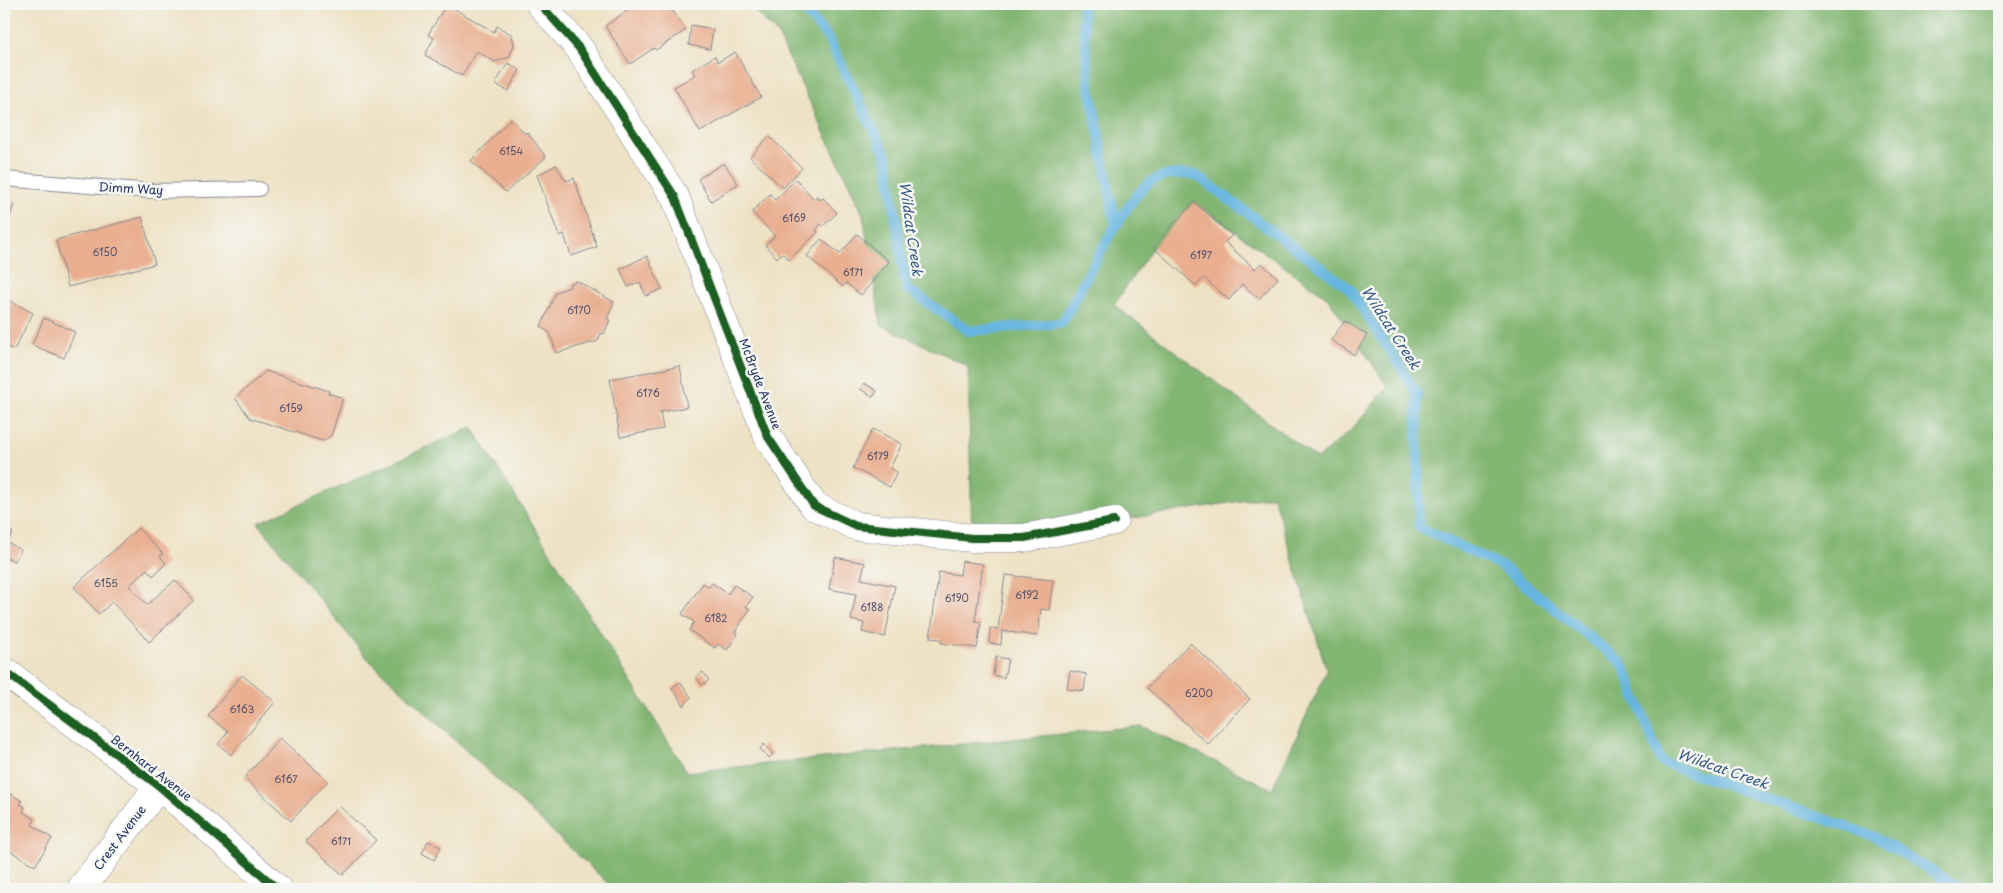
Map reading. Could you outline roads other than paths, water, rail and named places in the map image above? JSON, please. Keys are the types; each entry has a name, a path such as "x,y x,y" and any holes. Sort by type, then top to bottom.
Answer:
{"street":[{"name":"McBryde Avenue","path":"540,4 579,48 675,197 768,436 814,506 856,526 972,538 1024,538 1114,521"},
{"name":"Bernhard Avenue","path":"4,672 159,786 278,889"},
{"name":"Crest Avenue","path":"81,889 159,786"}],"lane":[{"name":"Dimm Way","path":"4,180 151,191 260,189"}],"waterway":[{"name":"Wildcat Creek","path":"799,4 828,38 887,157 906,288 969,331 1062,323 1117,224 1142,190 1152,181 1163,176 1179,174 1196,175 1349,288 1417,393 1419,527 1503,567 1623,664 1661,762 1873,836 1962,889"},
{"path":"1082,4 1089,82 1116,226"}]}
